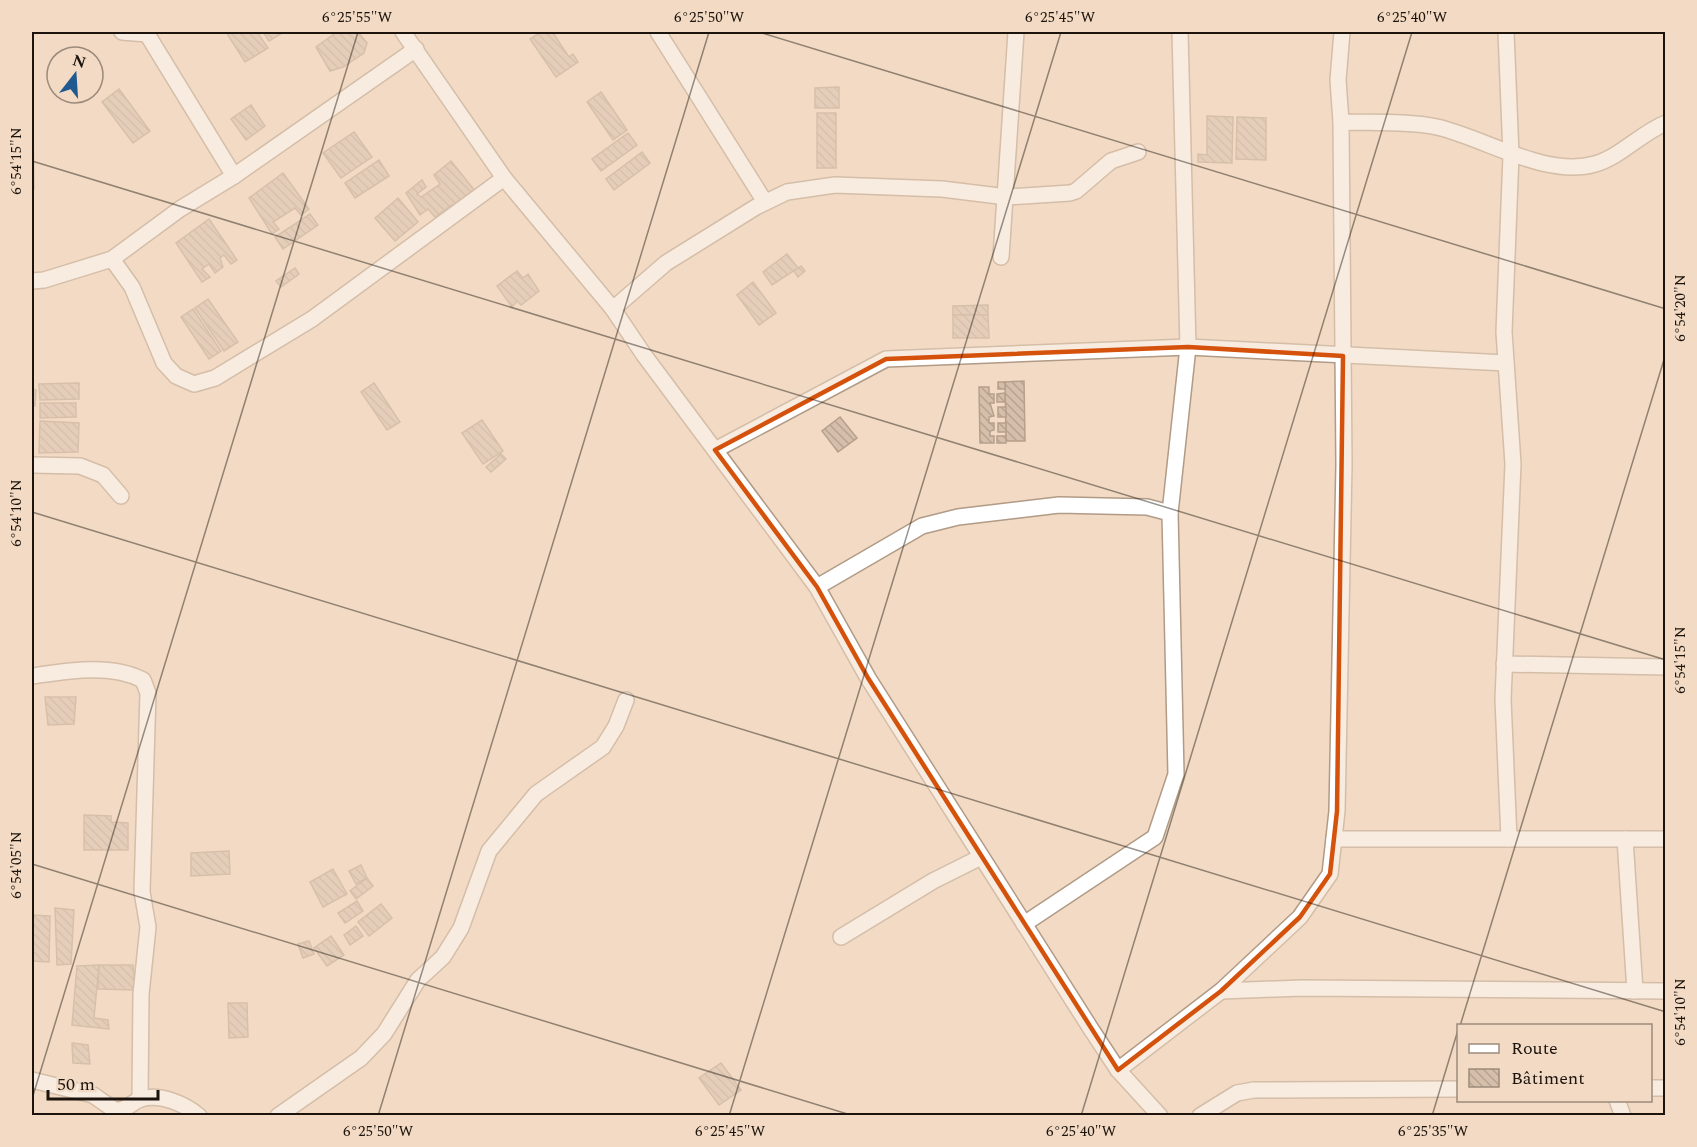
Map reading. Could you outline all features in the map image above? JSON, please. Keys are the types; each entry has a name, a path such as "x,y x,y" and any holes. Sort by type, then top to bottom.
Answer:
{"street":[{"path":"122,32 148,33 234,176"},
{"path":"404,32 504,178 613,309 817,587 868,678 1118,1070 1160,1116"},
{"path":"658,32 765,202"},
{"path":"1002,257 1016,32"},
{"path":"1024,924 1155,837 1176,774 1170,513 1188,347 1180,32"},
{"path":"1118,1070 1221,991 1300,917 1330,874 1337,811 1344,465 1341,122 1338,80 1342,32"},
{"path":"1506,32 1511,155 1504,332 1513,464 1504,664 1509,839"},
{"path":"32,281 44,280 112,259 180,209 234,176 416,49"},
{"path":"1341,122 1435,127 1484,141 1511,155 1578,167 1596,164 1665,123"},
{"path":"613,309 666,263 765,202 787,192 836,185 942,189 1007,197 1076,191 1111,161 1138,152"},
{"path":"112,259 132,286 164,363 176,376 194,384 215,378 312,319 504,178"},
{"path":"715,450 886,359 1188,347 1506,363"},
{"path":"32,465 80,466 103,475 121,496"},
{"path":"817,587 922,526 958,516 1059,505 1147,507 1170,513"},
{"path":"1504,664 1665,667"},
{"path":"32,676 99,670 132,674 143,680 148,693 142,882 148,927 141,994 140,1099"},
{"path":"278,1116 327,1078 361,1058 384,1034 418,980 443,957 461,928 489,851 536,794 603,747 616,726 626,700"},
{"path":"1334,839 1665,839"},
{"path":"1625,839 1635,991"},
{"path":"841,937 924,886 981,857"},
{"path":"1221,991 1314,988 1665,992"},
{"path":"32,1080 93,1095 116,1111 128,1109 140,1099 162,1098 189,1107 199,1116"},
{"path":"1200,1116 1237,1093 1254,1090 1457,1089"},
{"path":"1617,1102 1623,1116"}],"highlighted area":[{"path":"1188,347 1343,356 1337,811 1330,874 1300,917 1221,991 1118,1070 868,678 817,587 715,450 886,359"}],"building":[{"path":"226,32 257,32 268,48 245,62"},
{"path":"263,32 284,32 269,41"},
{"path":"337,32 358,32 367,43 364,53 343,67 330,71 316,47"},
{"path":"541,32 556,32 553,33 569,57 573,54 578,62 556,77 530,39"},
{"path":"839,87 839,108 815,108 815,88"},
{"path":"119,89 150,131 133,143 104,105 105,100"},
{"path":"601,92 627,130 613,140 587,102"},
{"path":"251,105 265,126 246,140 231,119"},
{"path":"817,113 836,113 836,168 817,168"},
{"path":"1207,116 1233,117 1232,163 1198,162 1198,154 1207,155"},
{"path":"1237,117 1266,118 1266,160 1236,159"},
{"path":"33,122 34,189 32,189"},
{"path":"354,132 372,157 341,178 323,153"},
{"path":"628,133 637,145 601,171 592,159"},
{"path":"642,152 650,163 614,190 606,179"},
{"path":"379,160 389,176 355,198 345,183"},
{"path":"451,161 476,192 454,208 452,205 435,217 428,209 420,215 406,193 422,180 426,187 417,194 421,197 440,184 434,175"},
{"path":"283,173 309,209 301,215 295,208 273,222 279,229 272,234 249,198"},
{"path":"398,198 418,222 395,241 375,218"},
{"path":"310,214 318,225 283,249 275,237"},
{"path":"209,219 237,260 231,264 224,255 220,258 223,267 215,273 209,264 202,269 210,277 202,282 176,243"},
{"path":"787,254 798,268 772,285 763,272"},
{"path":"801,266 805,271 798,277 794,271"},
{"path":"295,268 299,274 281,287 276,281"},
{"path":"517,271 523,278 528,274 539,291 521,305 517,301 512,307 497,286"},
{"path":"753,282 776,313 759,325 737,295"},
{"path":"208,299 238,342 224,351 195,308"},
{"path":"988,305 988,315 953,315 953,306"},
{"path":"193,309 221,351 209,359 181,317"},
{"path":"953,315 988,315 989,338 953,338"},
{"path":"1024,381 1025,441 1006,441 1005,382"},
{"path":"998,382 1005,382 1005,389 998,389"},
{"path":"79,383 79,399 40,400 39,384"},
{"path":"374,383 400,422 387,430 361,392"},
{"path":"979,387 989,387 989,394 994,394 994,403 990,403 994,416 989,417 989,423 994,423 994,430 990,431 990,436 994,436 994,443 980,443"},
{"path":"32,389 36,390 35,406 32,406"},
{"path":"1005,393 1005,402 997,402 997,394"},
{"path":"40,403 76,403 76,417 40,418"},
{"path":"998,407 1006,407 1006,417 998,417"},
{"path":"840,417 857,438 838,452 822,431"},
{"path":"482,420 503,451 483,464 462,433"},
{"path":"40,421 79,423 78,452 39,453"},
{"path":"998,423 1006,423 1006,432 998,432"},
{"path":"997,436 1006,436 1006,443 997,443"},
{"path":"501,454 506,459 491,472 486,467"},
{"path":"45,697 76,697 74,724 48,725"},
{"path":"84,815 111,816 111,822 128,823 128,850 84,850"},
{"path":"229,851 230,874 191,876 191,853"},
{"path":"361,865 367,878 356,884 349,871"},
{"path":"333,869 347,894 323,907 310,882"},
{"path":"367,878 373,886 356,899 350,891"},
{"path":"357,901 363,911 345,923 338,913"},
{"path":"381,904 392,918 369,936 358,922"},
{"path":"55,908 74,910 71,964 57,965"},
{"path":"32,915 50,916 49,962 32,961"},
{"path":"356,926 363,936 350,945 344,935"},
{"path":"331,936 344,955 327,966 314,948"},
{"path":"309,941 314,954 303,958 298,944"},
{"path":"99,965 133,965 135,990 98,989"},
{"path":"99,965 94,1018 108,1020 109,1029 72,1025 77,966"},
{"path":"228,1003 247,1003 248,1037 229,1038"},
{"path":"72,1043 88,1045 90,1064 73,1063"},
{"path":"721,1063 741,1090 719,1105 699,1078"}]}
